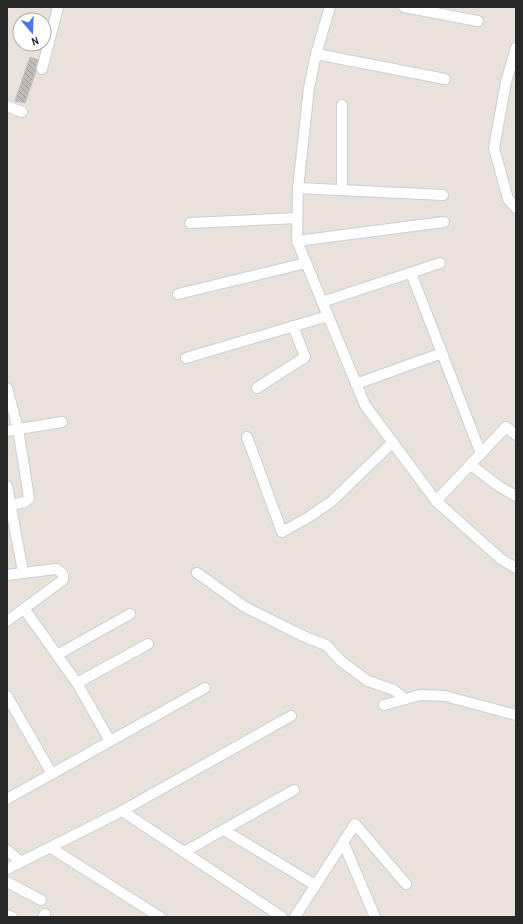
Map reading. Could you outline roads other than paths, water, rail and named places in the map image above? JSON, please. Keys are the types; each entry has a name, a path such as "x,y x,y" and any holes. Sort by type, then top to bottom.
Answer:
{"street":[{"path":"42,69 58,7"},
{"path":"330,7 316,54 309,88 298,188 297,241 365,405 436,501 501,559 516,568"},
{"path":"404,7 478,21"},
{"path":"516,48 506,82 494,148 508,200 516,208"},
{"path":"316,54 445,79"},
{"path":"342,105 342,190"},
{"path":"7,106 22,112"},
{"path":"298,188 443,195"},
{"path":"190,223 297,218"},
{"path":"297,241 444,222"},
{"path":"178,294 306,263"},
{"path":"322,302 440,263"},
{"path":"411,273 481,454"},
{"path":"186,358 328,316"},
{"path":"257,388 305,357 293,326"},
{"path":"356,384 442,353"},
{"path":"7,388 18,429 29,498 24,502 9,504"},
{"path":"7,431 62,422"},
{"path":"436,501 506,427 516,435"},
{"path":"246,437 282,532 309,517 332,501 393,442"},
{"path":"471,465 500,487 516,496"},
{"path":"7,486 9,504 24,572"},
{"path":"7,575 56,569 61,571 64,575 63,580 25,610 7,621"},
{"path":"197,573 245,606 303,636 326,645 342,662 368,681 394,690 405,699"},
{"path":"25,610 77,683 110,741"},
{"path":"58,655 130,614"},
{"path":"77,683 148,644"},
{"path":"7,800 205,688"},
{"path":"384,705 420,695 445,696 516,715"},
{"path":"7,696 52,774"},
{"path":"7,869 122,811 291,716"},
{"path":"184,852 294,790"},
{"path":"122,811 282,917"},
{"path":"298,915 315,885 355,824 406,884"},
{"path":"224,830 315,885"},
{"path":"343,842 374,917"},
{"path":"50,848 160,917"},
{"path":"7,850 21,862"},
{"path":"7,882 41,900"},
{"path":"7,914 12,917"}]}
